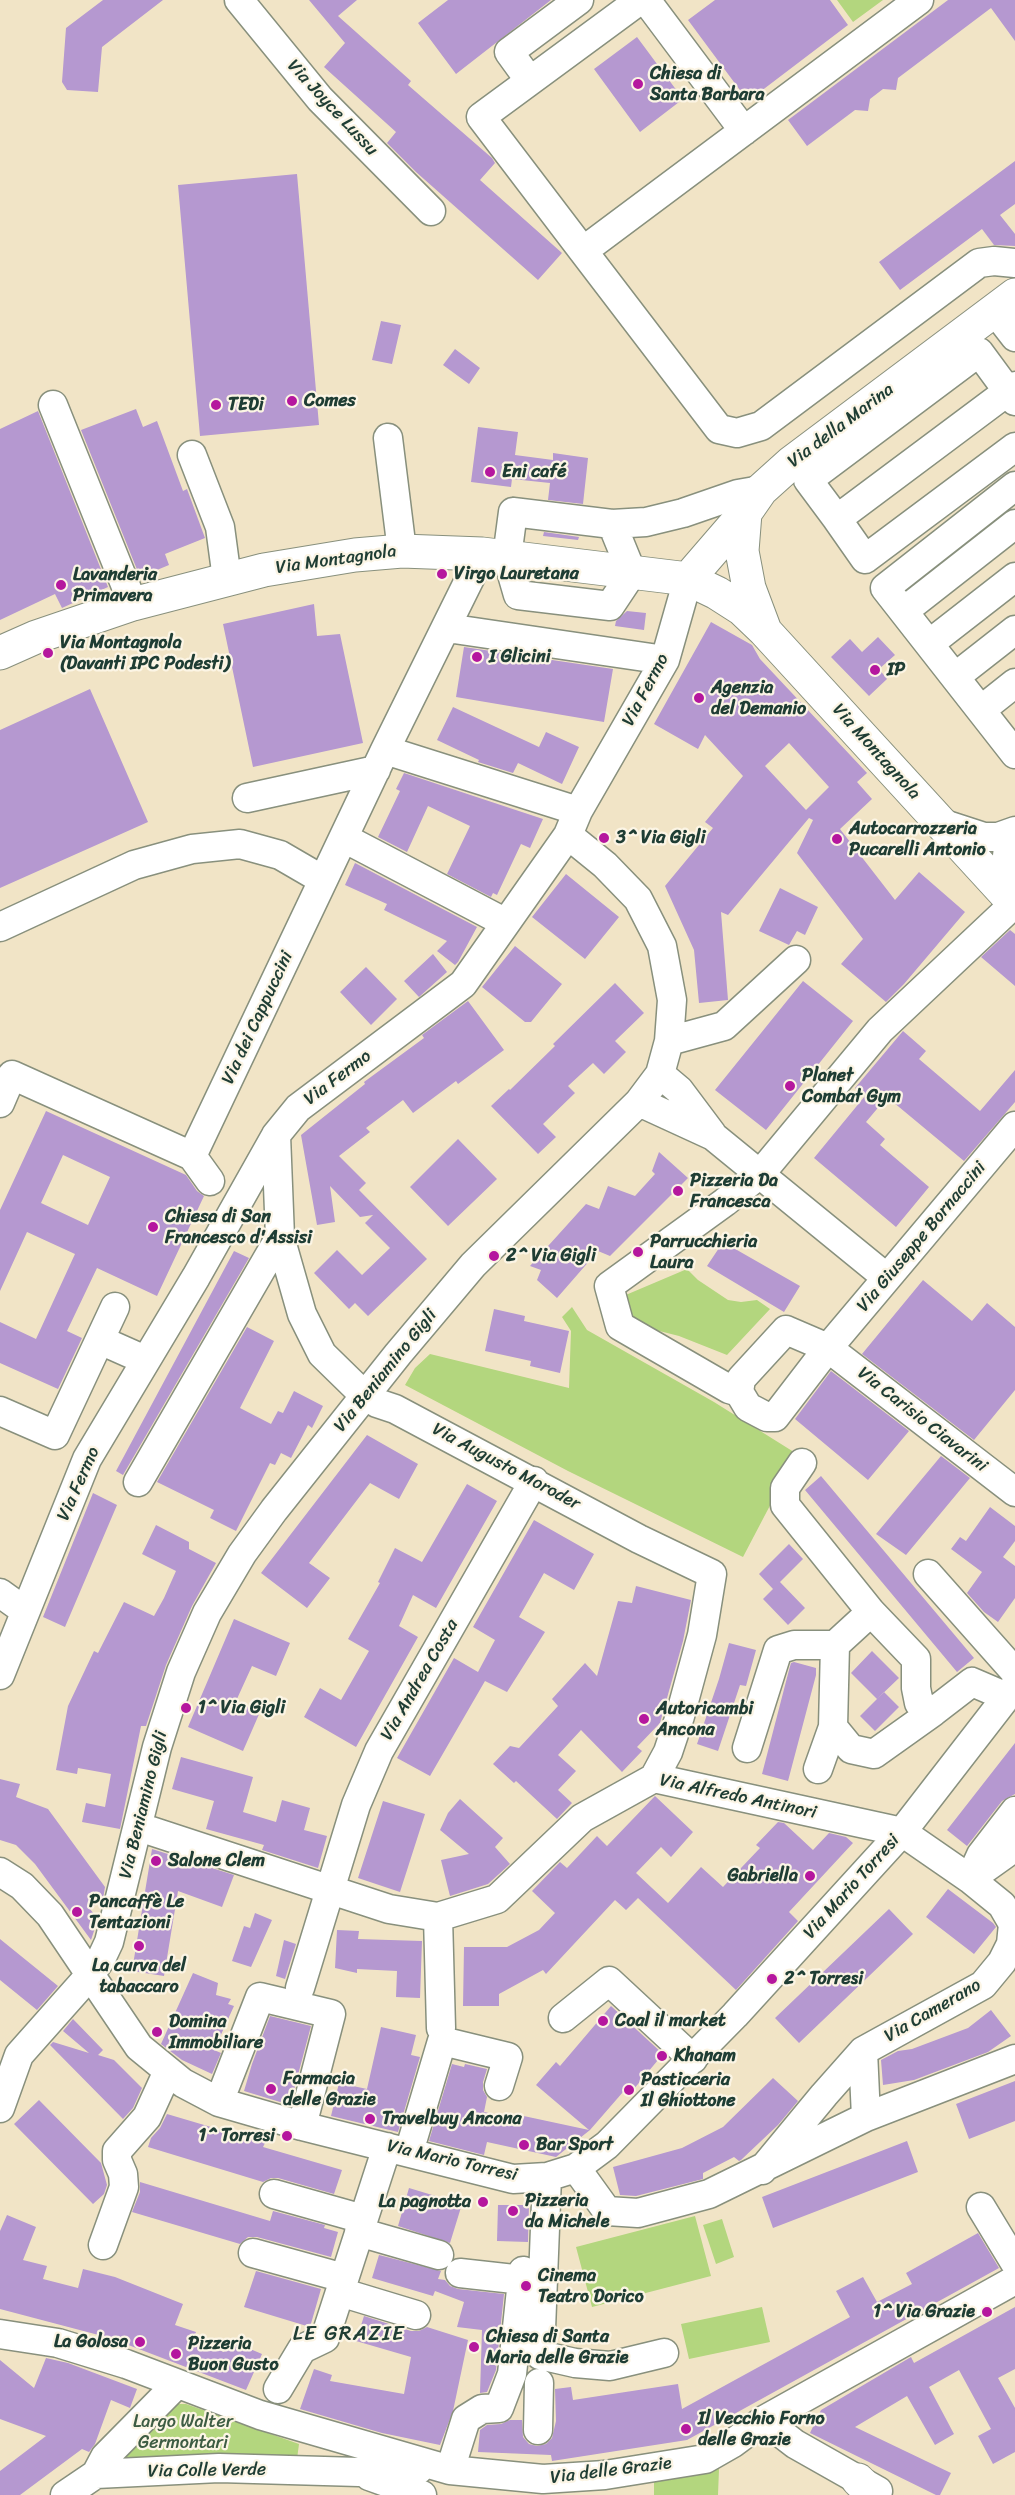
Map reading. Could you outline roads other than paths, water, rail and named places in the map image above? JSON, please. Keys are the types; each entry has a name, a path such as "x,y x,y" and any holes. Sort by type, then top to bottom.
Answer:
{"main road":[{"name":"Via della Marina","path":"688,579 774,491 791,464 1005,303"},
{"path":"764,630 748,588 744,560 774,491"},
{"name":"Via Montagnola","path":"0,653 36,637 133,604 227,579 297,564 355,555 402,551 495,556 688,579 717,593 741,609 764,630 941,823 1015,896"}],"street":[{"name":"Via Joyce Lussu","path":"238,0 320,99 431,211"},
{"path":"530,81 509,52 579,0"},
{"path":"583,251 919,0"},
{"path":"744,131 653,3 530,81 481,117 719,429 737,433 761,426 979,262 1015,263"},
{"path":"1005,303 1015,337"},
{"path":"774,491 979,352 1013,393 837,519"},
{"path":"53,405 133,604"},
{"path":"388,438 402,551"},
{"path":"632,573 612,524 646,522 683,513 738,494 774,491 837,519 865,558 1015,447"},
{"path":"192,455 220,527 227,579"},
{"path":"1012,744 981,710 885,588 1015,486"},
{"name":"Via dei Cappuccini","path":"192,1156 380,760 447,628 495,556 513,512 612,524"},
{"path":"904,611 1015,524"},
{"path":"929,644 1015,577"},
{"name":"Via Fermo","path":"0,1676 87,1459 196,1277 276,1135 298,1108 464,984 573,823 665,660 688,579"},
{"path":"447,628 665,660"},
{"path":"955,677 1015,630"},
{"path":"981,710 1015,683"},
{"path":"247,798 380,760 573,823"},
{"name":"Via Beniamino Gigli","path":"0,2108 19,2055 90,1975 109,1942 158,1747 177,1683 207,1613 242,1554 365,1396 473,1265 639,1102 660,1074 669,1041 672,1000 662,946 638,899 605,865 573,823"},
{"path":"941,823 984,837 1015,833"},
{"path":"828,1348 786,1330 741,1379 739,1392 729,1389 620,1326 611,1315 609,1286 761,1173 880,1030 1015,896 1006,864 1008,848 1015,833"},
{"path":"344,838 506,923"},
{"path":"0,927 134,865 192,849 240,844 280,855 323,880"},
{"path":"669,1041 724,1026 796,960"},
{"path":"660,1074 679,1090 713,1136"},
{"path":"0,1103 12,1075 192,1156 210,1181"},
{"path":"639,1102 713,1136 887,1278"},
{"name":"Via Giuseppe Bornaccini","path":"739,1392 748,1407 767,1418 775,1417 828,1348 1015,1126"},
{"name":"Via Augusto Moroder","path":"276,1135 280,1237 302,1314 322,1354 365,1396 534,1481 639,1539 712,1574 702,1635 680,1716 669,1752 654,1778"},
{"path":"138,1482 280,1237"},
{"path":"0,1410 55,1435 115,1307"},
{"path":"100,1340 145,1360"},
{"name":"Via Carisio Ciavarini","path":"828,1348 1015,1492"},
{"path":"802,1463 785,1488 784,1505 871,1612 916,1659 916,1688 919,1703 933,1712"},
{"name":"Via Andrea Costa","path":"330,1890 356,1804 379,1751 534,1481"},
{"path":"928,1574 1012,1685"},
{"path":"0,1593 25,1611"},
{"path":"747,1748 778,1650 794,1645 836,1645 871,1612"},
{"path":"818,1769 832,1727 836,1645"},
{"path":"832,1727 851,1749 874,1754 972,1682 1012,1685"},
{"name":"Via Mario Torresi","path":"0,1872 22,1886 39,1903 139,2047 183,2083 219,2102 302,2126 513,2179 547,2177 576,2168 607,2145 693,2059 902,1832 1012,1685"},
{"name":"Via Alfredo Antinori","path":"139,1827 389,1909 438,1917 497,1899 582,1818 654,1778 902,1832"},
{"path":"970,1879 981,1855 1015,1811"},
{"name":"Via Camerano","path":"762,2169 863,2051 983,1985 1002,1962 1011,1944 1013,1924 1002,1905 970,1879 902,1832"},
{"path":"970,1879 1015,1847"},
{"path":"300,1988 330,1890"},
{"path":"438,1917 441,2028"},
{"path":"562,2018 609,1981 693,2059"},
{"path":"219,2102 260,1997 331,2014 302,2126"},
{"path":"278,2389 302,2349 325,2338 361,2225 398,2149 442,2041 508,2057 499,2086"},
{"name":"Via Camerano","path":"863,2051 866,2117"},
{"name":"Via Camerano","path":"576,2168 607,2211 638,2213 709,2194 866,2117 1015,2059"},
{"path":"103,2246 124,2187 117,2151 147,2117 168,2071"},
{"path":"547,2177 540,2355 575,2363 610,2366 664,2353"},
{"path":"274,2194 361,2225 450,2264 523,2276 512,2374 499,2408 482,2409 466,2419 450,2470"},
{"path":"981,2206 1015,2263"},
{"path":"253,2253 416,2315"},
{"name":"Via delle Grazie","path":"0,2334 58,2343 126,2364 260,2415 450,2470 543,2479 616,2473 705,2459 733,2444 764,2420 1015,2280"},
{"path":"65,2495 96,2474 105,2457 177,2384"},
{"path":"538,2430 540,2384"},
{"path":"764,2420 795,2444 872,2490"},
{"path":"318,2472 324,2446 320,2434"},
{"name":"Via Colle Verde","path":"96,2474 219,2468 359,2472 416,2486 450,2470"}],"place":[{"name":"Chiesa di Santa Barbara","path":"638,84"},
{"name":"Comes","path":"292,401"},
{"name":"TEDi","path":"216,405"},
{"name":"Eni café","path":"490,472"},
{"name":"Virgo Lauretana","path":"442,574"},
{"name":"Lavanderia Primavera","path":"61,585"},
{"name":"Via Montagnola (Davanti IPC Podesti)","path":"48,653"},
{"name":"I Glicini","path":"477,657"},
{"name":"IP","path":"875,670"},
{"name":"Agenzia del Demanio","path":"699,698"},
{"name":"3^ Via Gigli","path":"604,838"},
{"name":"Autocarrozzeria Pucarelli Antonio","path":"837,839"},
{"name":"Planet Combat Gym","path":"790,1086"},
{"name":"Pizzeria Da Francesca","path":"678,1191"},
{"name":"Chiesa di San Francesco d'Assisi","path":"153,1227"},
{"name":"Parrucchieria Laura","path":"638,1252"},
{"name":"2^ Via Gigli","path":"494,1256"},
{"name":"1^ Via Gigli","path":"186,1708"},
{"name":"Autoricambi Ancona","path":"644,1719"},
{"name":"Salone Clem","path":"156,1861"},
{"name":"Gabriella","path":"810,1876"},
{"name":"Pancaffè Le Tentazioni","path":"77,1912"},
{"name":"La curva del tabaccaro","path":"139,1946"},
{"name":"2^ Torresi","path":"772,1979"},
{"name":"Coal il market","path":"603,2021"},
{"name":"Domina Immobiliare","path":"157,2032"},
{"name":"Khanam","path":"662,2056"},
{"name":"Farmacia delle Grazie","path":"271,2089"},
{"name":"Pasticceria Il Ghiottone","path":"629,2090"},
{"name":"Travelbuy Ancona","path":"370,2119"},
{"name":"1^ Torresi","path":"287,2136"},
{"name":"Bar Sport","path":"524,2145"},
{"name":"La pagnotta","path":"483,2202"},
{"name":"Pizzeria da Michele","path":"513,2211"},
{"name":"Cinema Teatro Dorico","path":"526,2286"},
{"name":"1^ Via Grazie","path":"987,2312"},
{"name":"La Golosa","path":"140,2342"},
{"name":"Chiesa di Santa Maria delle Grazie","path":"474,2347"},
{"name":"Pizzeria Buon Gusto","path":"176,2354"},
{"name":"Il Vecchio Forno delle Grazie","path":"686,2429"}],"district":[{"name":"LE GRAZIE","path":"349,2335"}],"park label":[{"name":"Largo Walter Germontari","path":"183,2432"}]}
